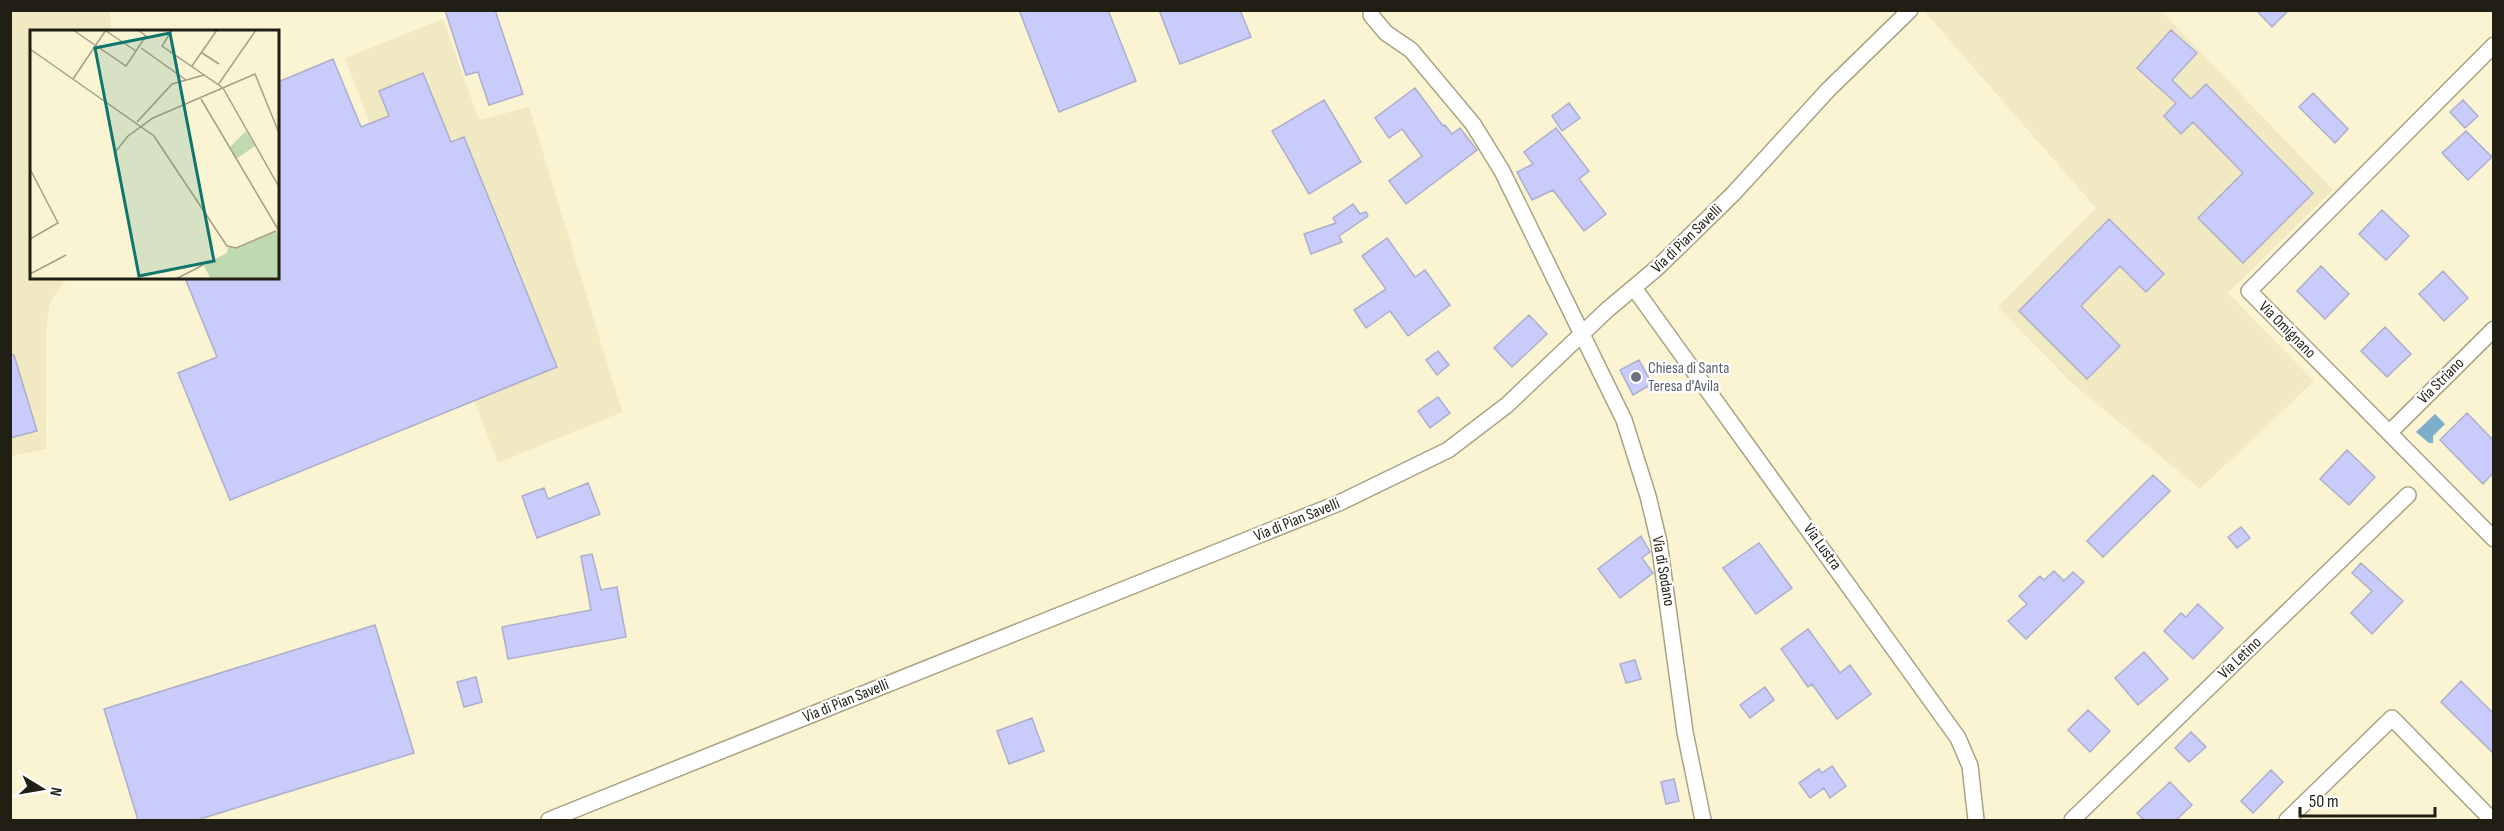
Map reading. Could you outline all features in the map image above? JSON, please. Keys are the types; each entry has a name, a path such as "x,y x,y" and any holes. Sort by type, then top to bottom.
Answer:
{"street":[{"name":"Via di Pian Savelli","path":"549,820 1370,490 1430,460 1468,436 1507,405 1634,288 1733,194 1828,90 1910,10"},
{"name":"Via di Sodano","path":"1371,15 1386,33 1411,50 1473,124 1502,171 1624,420 1654,520 1671,615 1685,732 1703,820"},
{"name":"Via Omignano","path":"2493,45 2249,291 2493,539"},
{"name":"Via Lustra","path":"1634,288 1952,728 1970,766 1976,820"},
{"name":"Via Striano","path":"2389,433 2493,329"},
{"name":"Via Letino","path":"2072,820 2408,495"},
{"path":"2287,820 2392,718 2492,820"}],"shaded area":[{"path":"10,11 110,11 111,30 30,30 30,279 65,279 50,302 46,331 46,449 11,456"},
{"path":"1924,11 2161,11 2333,190 2228,293 2314,381 2200,489 2073,384 1998,307 2096,208"},
{"path":"443,19 479,120 529,107 622,412 498,463 345,58"}],"water":[{"path":"2435,414 2445,424 2433,436 2433,443 2429,443 2416,432"}],"building":[{"path":"445,10 495,10 523,94 489,105 478,72 466,75"},
{"path":"1019,10 1108,10 1136,81 1059,112"},
{"path":"1159,10 1240,10 1251,37 1180,64"},
{"path":"2256,10 2289,10 2272,27"},
{"path":"2171,30 2197,53 2172,80 2191,99 2206,84 2313,193 2243,263 2198,218 2243,173 2193,122 2181,134 2164,116 2176,103 2137,68"},
{"path":"333,59 361,127 389,116 379,91 423,73 451,142 464,137 557,367 230,500 178,373 217,357 185,279 279,279 279,82"},
{"path":"1415,88 1443,126 1445,125 1452,134 1460,128 1477,150 1406,204 1389,181 1422,156 1402,129 1389,138 1375,118"},
{"path":"2313,93 2348,129 2335,143 2299,107"},
{"path":"1324,100 1361,162 1309,194 1272,131"},
{"path":"2463,100 2478,116 2465,128 2450,112"},
{"path":"1569,103 1580,118 1562,131 1552,116"},
{"path":"1556,128 1589,171 1579,179 1606,214 1584,231 1553,190 1532,200 1517,172 1533,164 1524,152"},
{"path":"2466,131 2492,157 2468,180 2442,153"},
{"path":"1353,204 1360,214 1366,212 1368,216 1339,236 1342,242 1311,254 1304,234 1336,223 1333,218"},
{"path":"2382,210 2409,236 2386,260 2359,234"},
{"path":"2109,219 2164,274 2146,292 2120,266 2081,306 2120,346 2087,379 2019,311"},
{"path":"1387,238 1415,277 1425,270 1450,305 1408,336 1390,311 1366,328 1354,310 1386,289 1362,256"},
{"path":"2321,266 2349,294 2325,319 2297,291"},
{"path":"2443,271 2468,298 2444,321 2419,294"},
{"path":"1529,315 1547,334 1512,367 1494,348"},
{"path":"2385,327 2411,354 2387,377 2361,351"},
{"path":"1438,351 1449,365 1437,375 1426,360"},
{"path":"10,355 14,355 37,431 10,438"},
{"name":"Chiesa di Santa Teresa d'Avila","path":"1639,360 1652,384 1633,395 1620,370"},
{"path":"1438,397 1450,413 1430,428 1418,411"},
{"path":"2467,413 2493,440 2493,473 2483,484 2440,440"},
{"path":"2347,450 2375,477 2349,505 2320,479"},
{"path":"2153,475 2170,491 2103,557 2087,541"},
{"path":"588,483 600,514 537,538 522,496 544,488 548,499"},
{"path":"2241,527 2250,538 2237,548 2228,537"},
{"path":"1641,536 1650,552 1642,558 1653,573 1620,598 1598,569"},
{"path":"1759,543 1792,588 1756,614 1723,568"},
{"path":"592,554 601,590 617,587 626,637 508,659 502,627 591,610 581,556"},
{"path":"2361,563 2403,601 2372,634 2351,613 2372,591 2352,573"},
{"path":"2054,571 2064,581 2073,572 2084,582 2026,639 2008,621 2027,604 2019,596 2040,576 2044,580"},
{"path":"2198,604 2223,628 2193,659 2164,631 2181,613 2186,617"},
{"path":"375,625 414,753 197,820 138,820 104,709"},
{"path":"1808,629 1840,673 1850,665 1871,694 1837,719 1812,684 1808,687 1781,649"},
{"path":"2144,652 2168,679 2138,705 2115,678"},
{"path":"1635,660 1641,679 1626,683 1620,664"},
{"path":"476,677 482,702 464,707 457,682"},
{"path":"2461,681 2493,713 2493,753 2441,702"},
{"path":"1765,687 1774,700 1750,718 1740,705"},
{"path":"2088,710 2110,731 2090,752 2068,730"},
{"path":"1032,718 1044,751 1009,764 997,731"},
{"path":"2191,732 2206,747 2189,762 2175,748"},
{"path":"1832,766 1846,786 1830,798 1824,788 1810,798 1799,783 1819,769 1822,773"},
{"path":"2271,770 2283,782 2253,813 2241,801"},
{"path":"1674,779 1679,801 1666,804 1661,782"},
{"path":"2170,782 2192,805 2176,820 2144,820 2137,813"}],"place":[{"name":"Chiesa di Santa Teresa d'Avila","path":"1636,377"}]}
